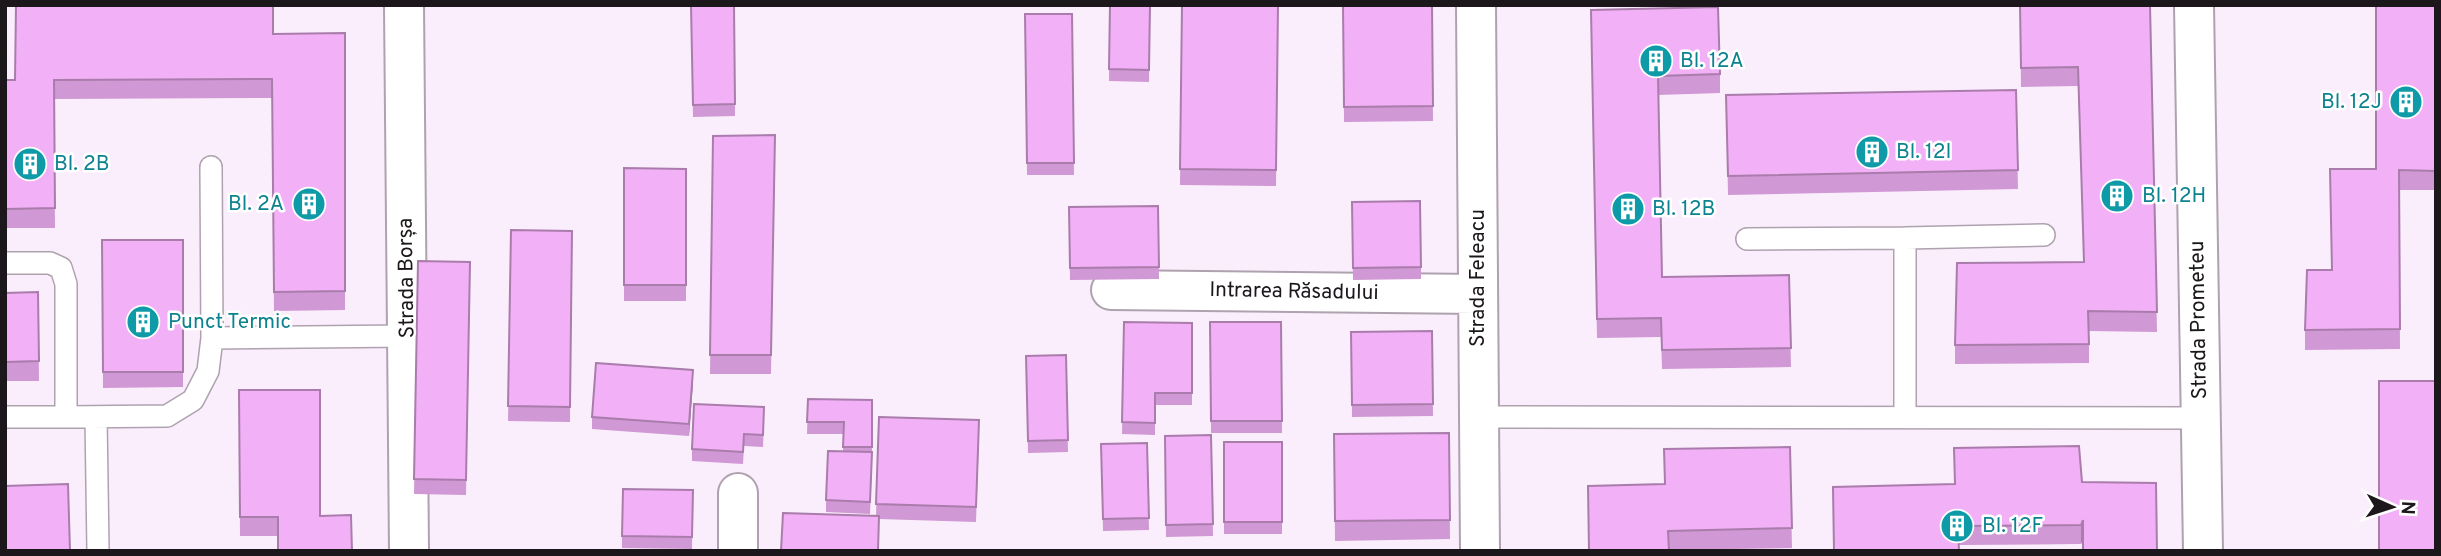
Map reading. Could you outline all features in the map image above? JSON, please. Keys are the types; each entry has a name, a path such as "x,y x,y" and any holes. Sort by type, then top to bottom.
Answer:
{"street":[{"name":"Strada Borșa","path":"404,5 409,551"},
{"name":"Strada Feleacu","path":"1476,5 1480,551"},
{"name":"Strada Prometeu","path":"2194,5 2203,551"},
{"name":"Intrarea Răsadului","path":"1111,290 1478,294"},
{"path":"738,493 738,551"}],"lane":[{"path":"5,417 167,416 194,400 208,370 212,338 211,167"},
{"path":"1746,239 2044,235"},
{"path":"1905,238 1905,417"},
{"path":"5,263 50,263 61,268 66,284 66,417"},
{"path":"212,338 407,335"},
{"path":"96,417 98,551"},
{"path":"1479,417 2200,418"}],"building":[{"path":"16,5 273,5 273,34 345,33 345,291 274,292 272,79 54,80 55,208 5,209 5,80 15,80"},
{"path":"734,5 735,104 693,105 691,6"},
{"path":"1110,5 1150,5 1149,70 1109,69"},
{"path":"1182,5 1278,5 1276,170 1180,169"},
{"path":"1343,5 1432,5 1433,106 1344,107"},
{"name":"Bl. 12H","path":"2020,5 2150,5 2157,312 2088,311 2089,344 1955,345 1957,263 2084,262 2078,67 2021,68"},
{"name":"Bl. 12J","path":"2376,5 2436,5 2436,171 2399,170 2400,329 2305,330 2307,270 2332,270 2330,169 2376,169"},
{"path":"1718,7 1720,74 1658,76 1662,277 1789,275 1791,348 1662,350 1661,318 1597,319 1591,10"},
{"path":"1025,14 1072,14 1074,163 1027,163"},
{"name":"Bl. 12I","path":"2016,90 2018,170 1728,176 1726,95"},
{"path":"775,135 771,355 710,355 713,136"},
{"path":"624,168 686,169 686,285 624,285"},
{"path":"1420,201 1421,267 1353,268 1352,202"},
{"path":"1158,206 1159,267 1070,268 1069,207"},
{"path":"511,230 572,231 570,407 508,406"},
{"name":"Punct Termic","path":"102,240 183,240 183,372 103,372"},
{"path":"418,261 470,262 466,480 414,479"},
{"path":"38,292 39,361 5,362 5,293"},
{"path":"1124,322 1192,323 1192,393 1155,393 1155,423 1122,422"},
{"path":"1210,322 1281,322 1282,421 1211,421"},
{"path":"1432,331 1433,404 1352,405 1351,332"},
{"path":"1066,355 1068,440 1028,441 1026,356"},
{"path":"596,363 693,370 689,424 592,417"},
{"path":"2379,381 2436,381 2436,551 2379,551"},
{"path":"239,390 320,390 320,516 351,515 352,551 278,551 278,517 240,517"},
{"path":"808,399 872,400 872,447 843,447 844,422 807,422"},
{"path":"694,404 764,407 763,435 744,434 743,452 692,449"},
{"path":"879,417 979,420 976,507 876,504"},
{"path":"1449,433 1450,520 1335,521 1334,434"},
{"path":"1211,435 1213,524 1166,525 1165,436"},
{"path":"1224,442 1282,442 1282,522 1224,522"},
{"path":"1147,443 1149,518 1103,519 1101,444"},
{"path":"2079,446 2082,482 2156,483 2157,551 2083,551 2083,520 2081,525 1958,526 1959,551 1834,551 1833,487 1955,484 1954,448"},
{"path":"1790,447 1792,528 1668,531 1669,551 1589,551 1588,486 1665,484 1664,449"},
{"path":"828,451 872,452 870,502 826,500"},
{"path":"68,484 70,551 5,551 5,486"},
{"path":"623,489 693,490 692,537 622,536"},
{"path":"783,513 879,516 878,551 781,551"}],"place":[{"name":"Bl. 12A","path":"1656,61"},
{"name":"Bl. 12J","path":"2406,102"},
{"name":"Bl. 12I","path":"1872,152"},
{"name":"Bl. 2B","path":"30,164"},
{"name":"Bl. 12H","path":"2117,196"},
{"name":"Bl. 2A","path":"309,204"},
{"name":"Bl. 12B","path":"1628,209"},
{"name":"Punct Termic","path":"143,322"},
{"name":"Bl. 12F","path":"1957,526"}]}
